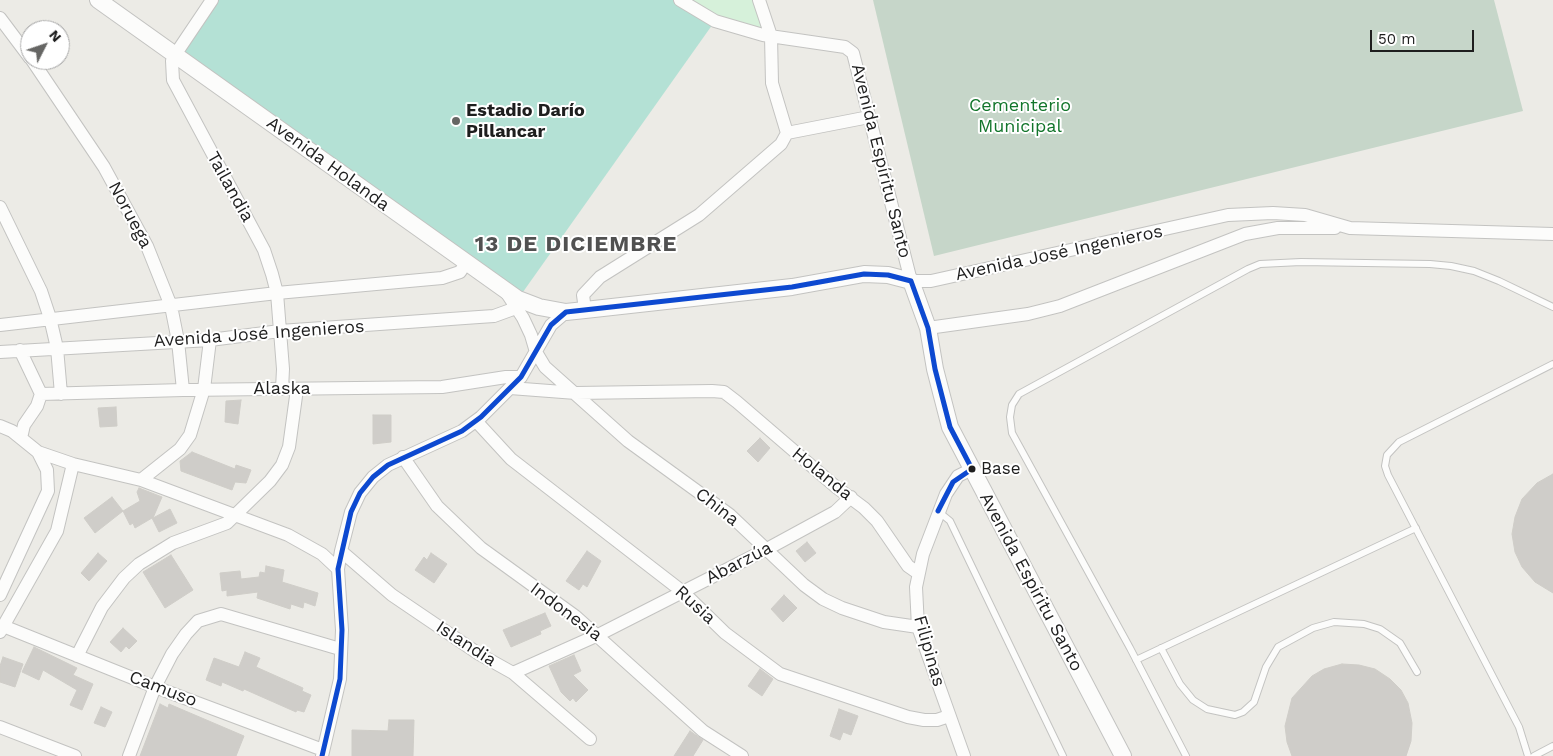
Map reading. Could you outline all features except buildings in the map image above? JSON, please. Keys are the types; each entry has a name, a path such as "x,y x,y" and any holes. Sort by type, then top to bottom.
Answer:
{"street":[{"name":"Avenida Holanda","path":"98,0 518,299 539,307 566,312"},
{"path":"175,56 212,0"},
{"name":"Avenida Espíritu Santo","path":"680,0 715,21 771,36 845,47 853,53 911,280 928,328 943,403 950,427 1123,756"},
{"path":"585,310 583,295 594,282 699,215 781,144 787,133 772,83 771,36 759,0"},
{"name":"Noruega","path":"0,18 20,44"},
{"name":"Tailandia","path":"175,56 171,71 178,93 264,250 277,293 284,369 282,389"},
{"name":"Noruega","path":"38,70 109,175 147,246 171,306 178,340 183,390"},
{"path":"787,133 870,117"},
{"path":"0,207 41,291 51,320 57,348 61,394"},
{"name":"Avenida José Ingenieros","path":"566,312 792,287 864,274 931,281 1228,216 1273,213 1305,216 1350,228 1553,234"},
{"path":"928,328 1028,314 1060,306 1245,234 1278,228 1350,228"},
{"path":"0,325 277,293 442,278 460,272 466,262"},
{"name":"China","path":"503,288 531,335 536,352 545,366 628,441 730,515 804,585 823,599 842,608 884,622 918,627"},
{"name":"Avenida José Ingenieros","path":"0,352 178,340 210,340 280,331 479,318 494,316 516,308"},
{"path":"322,753 340,679 342,608 338,569 351,512 360,493 388,465 462,430 476,421 521,376 551,325 566,312"},
{"path":"141,480 180,449 196,421 204,390 210,340"},
{"path":"20,350 41,394 38,406 24,425 21,438"},
{"name":"Alaska","path":"41,394 183,390 442,387 521,376"},
{"path":"510,388 576,393"},
{"path":"77,656 102,607 124,578 156,551 215,529 236,516 282,464 292,434 297,389"},
{"name":"Holanda","path":"576,393 724,392 829,481 851,497 877,521 902,558 918,573"},
{"name":"Rusia","path":"476,421 511,459 683,592 725,632 780,674 908,717 924,720 949,716"},
{"path":"0,426 21,438 38,452 73,464 141,480 288,535 322,554 338,569"},
{"path":"0,595 40,513 48,491 47,470 38,452"},
{"name":"Indonesia","path":"403,457 437,506 461,530 499,562 575,616 598,635 703,731 742,756"},
{"path":"2,629 57,531 73,464"},
{"name":"Filipinas","path":"964,756 918,627 916,587 918,573 938,511 953,482 972,469"},
{"name":"Abarzúa","path":"513,673 598,635 767,549 836,512 851,497"},
{"name":"Islandia","path":"341,551 392,595 479,654 513,673 590,739"},
{"path":"129,756 156,687 172,654 198,621 221,614 340,649"},
{"name":"Camuso","path":"2,629 77,656 322,753"},
{"path":"0,727 75,756"}],"lane":[{"path":"1186,756 1012,432 1010,417 1012,405 1020,394 1260,264 1300,262 1451,266 1474,271 1499,281 1553,307"},
{"path":"1528,756 1519,727 1388,476 1386,460 1392,447 1553,364"},
{"path":"938,511 950,522 1063,756"},
{"path":"1136,660 1416,528"},
{"path":"1161,648 1180,684 1193,700 1207,710 1235,715 1243,712 1254,702 1266,667 1278,647 1313,628 1334,622 1364,624 1380,629 1400,643 1417,672"},
{"path":"1534,756 1547,753 1553,746"}],"green space":[{"path":"680,0 759,0 763,35"},
{"name":"Cementerio Municipal","path":"873,0 1494,0 1523,111 934,256"}],"shaded area":[{"name":"Estadio Darío Pillancar","path":"212,0 680,0 715,21 518,299 175,56"}],"transit line":[{"path":"322,756 340,679 342,630 338,569 351,512 360,493 373,477 388,465 462,431 481,417 521,377 551,325 566,312 792,287 864,274 888,275 911,281 928,328 935,369 950,427 972,469 953,482 938,511"}],"place":[{"name":"Estadio Darío Pillancar","path":"456,121"},
{"name":"Base","path":"972,469"}],"district":[{"name":"13 DE DICIEMBRE","path":"576,245"}]}
